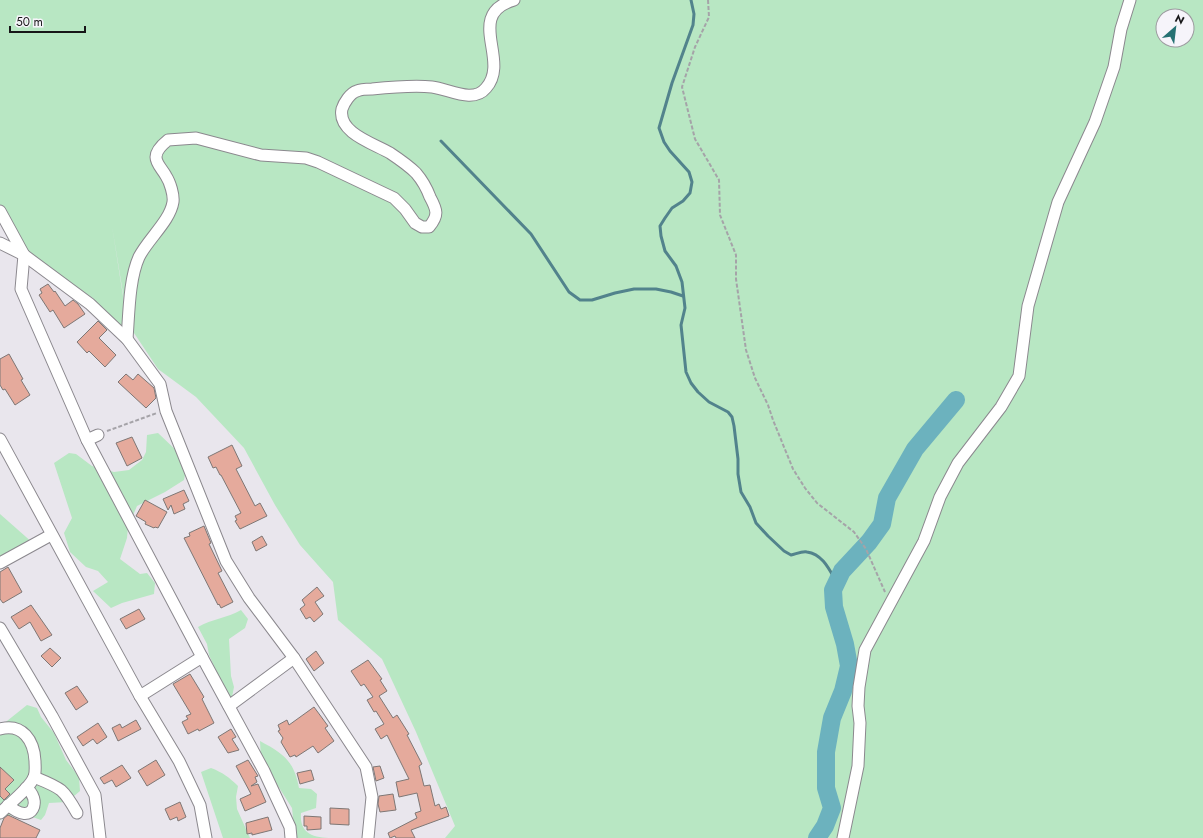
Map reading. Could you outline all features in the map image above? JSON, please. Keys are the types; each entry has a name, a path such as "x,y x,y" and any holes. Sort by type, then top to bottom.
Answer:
{"street":[{"path":"127,339 131,286 139,258 170,213 172,207 173,200 168,178 156,156 159,149 168,140 196,138 261,155 306,158 318,162 394,198 406,209 415,224 422,228 429,227 435,219 436,209 426,188 417,174 389,153 358,137 345,126 342,117 342,109 348,98 356,91 367,89 393,87 433,87 471,96 482,94 490,84 494,71 489,24 493,14 499,7 514,0"},
{"path":"843,838 858,766 860,723 858,706 859,687 865,650 924,541 940,497 958,463 1001,407 1019,376 1028,306 1058,202 1095,122 1114,67 1121,29 1130,0"},
{"path":"0,211 24,255 21,289 87,440 268,778 290,826 291,838"},
{"path":"0,244 24,255 90,304 127,339 160,384 166,411 226,561 249,598 294,658 366,767 372,797 368,838"},
{"path":"87,440 98,435"},
{"path":"0,439 140,696 179,762 200,805 206,838"},
{"path":"0,563 52,535"},
{"path":"0,628 52,716 95,796 100,838"},
{"path":"140,696 202,657"},
{"path":"229,706 294,658"},
{"path":"0,730 8,727 18,729 27,736 33,746 35,769 34,777 26,788 0,813"},
{"path":"34,777 58,787 67,795 77,813"},
{"path":"8,805 16,812 29,813 33,809 34,802 29,790 26,788"}],"path":[{"path":"708,0 709,17 695,47 682,87 695,139 719,180 720,214 736,255 736,279 746,350 755,378 768,405 793,469 804,488 817,503 854,532 866,549 890,604"},
{"path":"98,435 153,414"}],"green space":[{"path":"0,0 1203,0 1203,838 445,838 455,826 416,732 382,659 338,620 333,582 300,545 275,505 244,448 196,397 158,369 128,324 112,226 128,328 123,335 96,304 93,298 36,264 0,216"},
{"path":"158,433 180,454 186,470 184,480 165,492 137,506 128,527 127,538 120,559 140,574 147,573 155,583 154,594 122,603 111,608 93,591 108,582 98,571 86,567 70,552 64,533 72,518 54,463 69,453 76,454 92,466 114,472 129,470 142,460 146,452 147,435"},
{"path":"0,514 34,544 0,564"},
{"path":"241,610 248,619 245,628 229,639 231,676 234,687 232,697 226,696 209,655 207,644 198,627"},
{"path":"27,705 37,708 41,717 54,733 66,760 79,777 80,791 67,802 49,803 45,815 41,820 26,815 15,815 5,817 0,820 0,725"},
{"path":"260,741 282,754 287,759 294,771 299,788 311,789 317,794 316,808 301,813 301,821 306,831 316,836 335,838 295,838 292,808 261,759"},
{"path":"211,768 219,771 238,786 236,797 237,809 250,838 223,838 201,772"}],"building":[{"path":"48,284 54,292 55,291 65,306 73,300 85,314 64,328 53,310 50,312 39,295 42,293 40,289"},
{"path":"98,321 107,330 99,338 116,355 105,367 89,351 87,353 77,342"},
{"path":"9,354 30,395 15,405 5,389 3,390 0,385 0,359"},
{"path":"126,374 133,380 138,374 154,388 156,398 146,408 118,382"},
{"path":"132,437 142,458 127,466 116,443"},
{"path":"232,445 242,466 236,469 255,506 260,503 267,516 240,529 235,521 237,520 235,516 241,513 221,475 216,467 213,468 208,457"},
{"path":"184,490 189,501 183,504 185,509 174,514 171,505 168,510 163,499"},
{"path":"145,500 167,512 158,528 145,524 146,522 136,516"},
{"path":"204,526 211,543 209,544 222,571 218,573 233,602 221,608 219,604 218,605 184,538 190,536 189,533"},
{"path":"262,536 267,545 256,551 252,542"},
{"path":"8,567 22,592 3,603 0,599 0,572"},
{"path":"317,587 324,596 315,602 323,614 314,622 310,617 306,619 300,609 305,605 302,600"},
{"path":"31,605 52,635 41,641 30,622 19,629 11,617"},
{"path":"139,609 145,619 126,629 120,619"},
{"path":"50,648 61,658 52,667 41,656"},
{"path":"316,651 324,663 314,671 306,659"},
{"path":"368,660 382,679 380,680 387,691 379,696 393,718 397,715 409,734 407,735 422,764 419,766 424,786 430,785 435,806 439,804 441,809 446,807 449,816 411,830 415,838 396,838 395,836 390,838 388,833 417,818 415,813 421,811 417,793 399,797 396,782 409,779 387,735 381,739 375,729 384,724 376,711 374,712 367,700 373,697 364,684 361,686 351,671"},
{"path":"190,674 204,697 202,699 214,723 199,731 198,729 188,734 182,722 188,719 186,716 191,714 173,684"},
{"path":"77,686 88,702 76,710 65,693"},
{"path":"314,707 328,726 325,728 334,741 318,753 313,746 296,757 295,755 290,757 281,742 283,738 278,731 280,730 278,725 287,720 289,725"},
{"path":"136,720 141,729 118,741 112,728 120,724 122,728"},
{"path":"98,723 107,737 97,744 93,739 83,746 77,737"},
{"path":"231,729 236,737 232,739 239,750 228,753 218,737"},
{"path":"156,760 165,775 147,786 138,771"},
{"path":"248,760 258,776 255,777 257,782 251,786 258,784 266,802 245,811 240,799 251,794 236,766"},
{"path":"122,765 131,778 116,787 112,780 104,784 100,778"},
{"path":"380,766 384,778 376,781 373,767"},
{"path":"0,767 14,780 5,789 10,794 4,800 0,796"},
{"path":"311,770 314,780 300,784 297,773"},
{"path":"393,794 396,810 380,812 378,804 379,796"},
{"path":"180,802 186,817 178,821 177,817 170,820 165,809"},
{"path":"330,808 349,809 349,825 330,824"},
{"path":"8,815 40,830 36,838 0,838 0,828 4,818"},
{"path":"304,816 321,817 321,829 307,830 307,826 304,826"},
{"path":"268,817 272,830 252,835 252,833 247,834 246,823"}],"waterway":[{"path":"691,0 694,14 693,25 672,83 659,128 664,142 689,172 692,182 690,193 683,201 672,208 660,226 665,251 676,266 682,282 685,308 681,325 686,372 691,383 698,392 709,402 728,412 732,417 741,492 750,507 756,523 784,551 791,555 801,552 813,553 829,568 837,583"},
{"path":"441,141 531,234 569,292 580,300 592,300 634,289 656,289 683,296"},
{"path":"817,838 825,826 832,808 826,788 826,752 832,718 843,691 849,666 845,644 834,607 833,590 842,571 869,542 882,524 887,498 915,449 956,400"}]}
